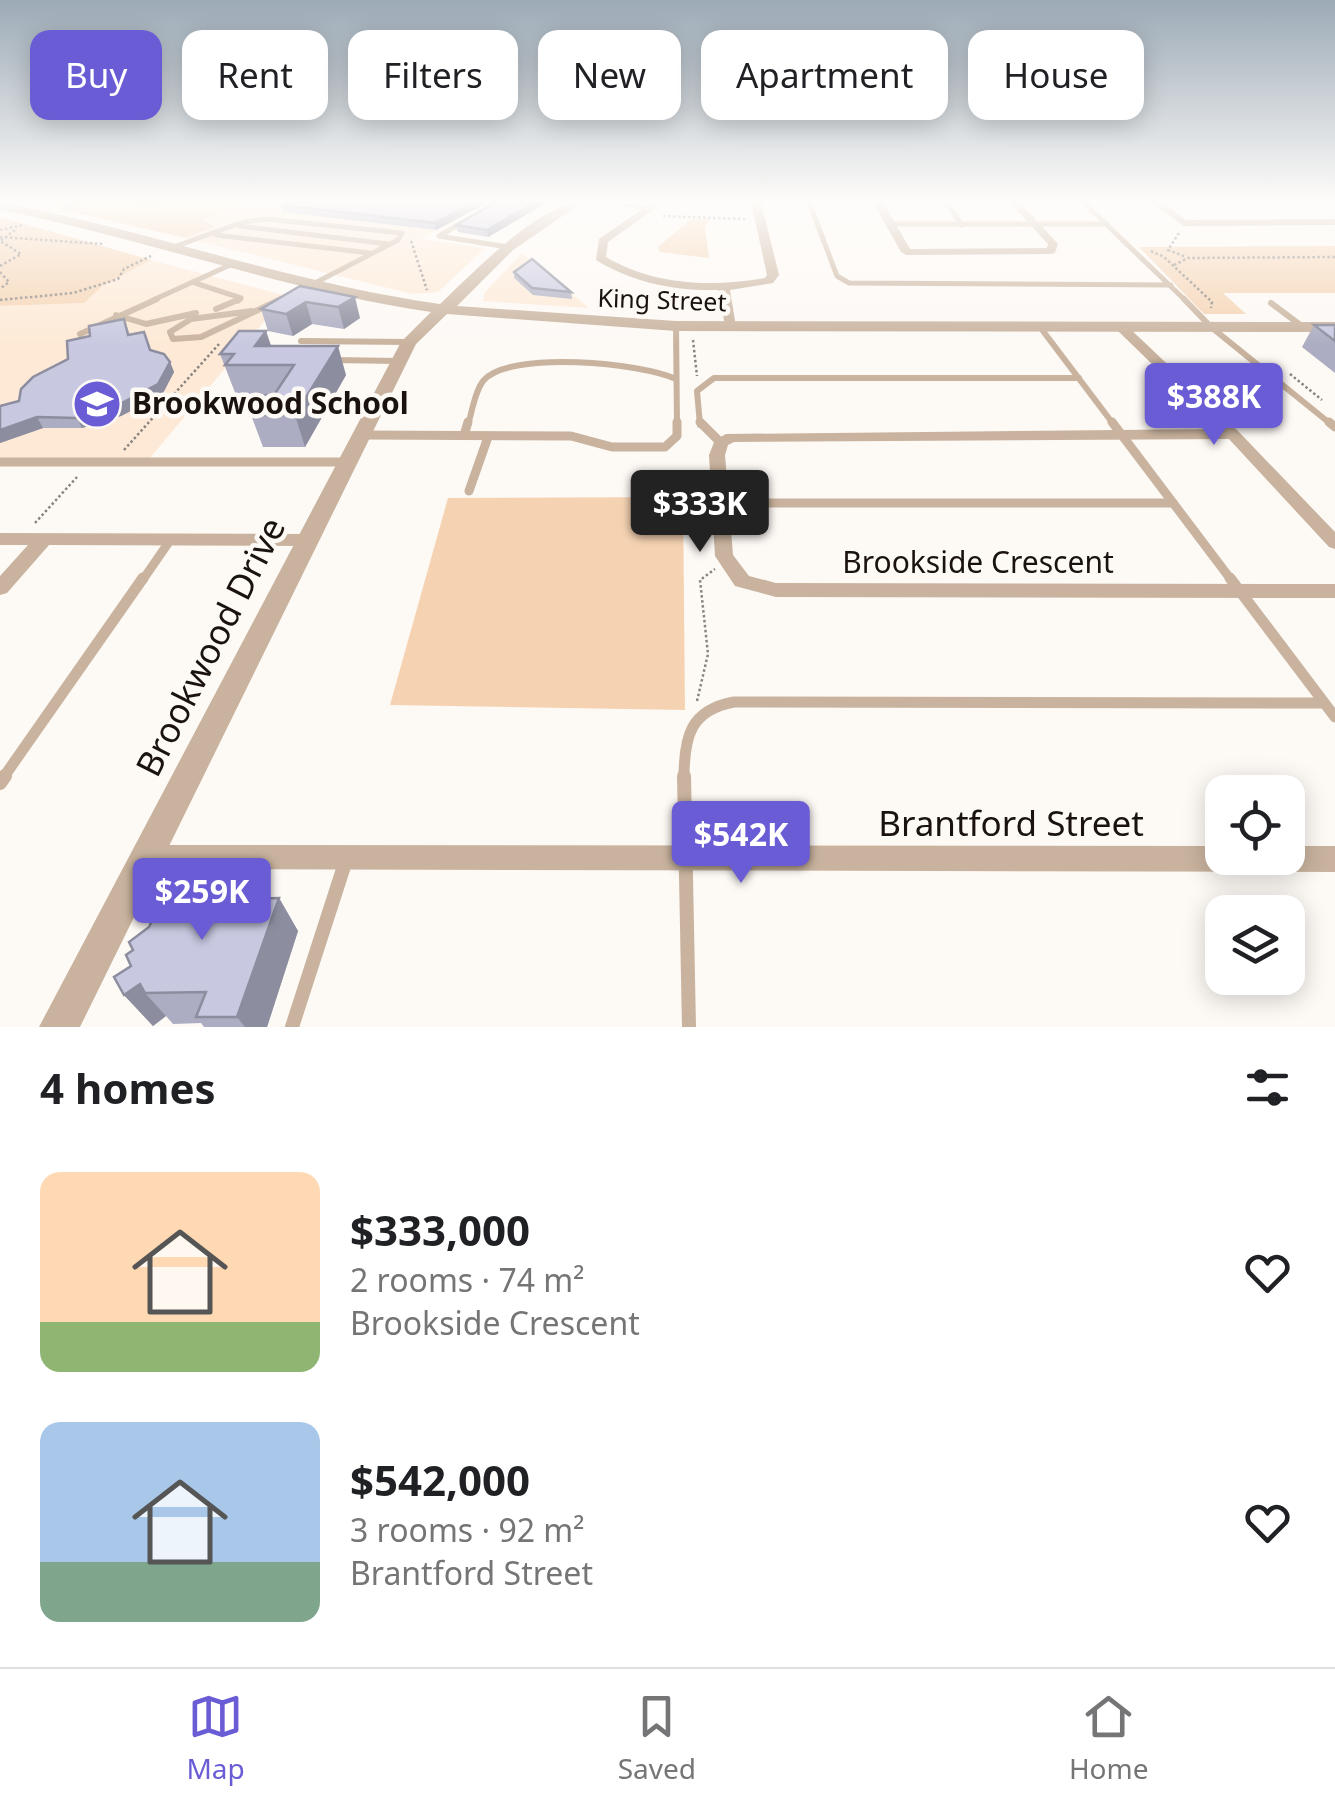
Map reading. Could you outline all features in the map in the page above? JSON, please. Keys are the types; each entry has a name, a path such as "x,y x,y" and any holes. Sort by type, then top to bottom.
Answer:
{"street":[{"name":"King Street","path":"160,250 310,286 443,310 676,326 1332,330"},
{"name":"Brookwood Drive","path":"59,1027 404,352 505,250"},
{"path":"602,250 600,258 640,280 723,284 762,283 773,278 767,250"},
{"path":"905,250 1051,250"},
{"path":"723,284 730,327"},
{"path":"1121,327 1233,434 1335,543"},
{"path":"728,564 720,503 720,443 746,435 1233,434"},
{"path":"0,538 308,540"},
{"path":"0,588 44,538"},
{"name":"Brookside Crescent","path":"728,564 742,582 776,590 1335,591"},
{"name":"Brantford Street","path":"147,857 1335,859"}],"lane":[{"path":"346,250 372,253"},
{"path":"252,311 191,319 170,332 172,339 201,337 378,250"},
{"path":"827,250 837,276 849,283 1170,284"},
{"path":"1134,250 1211,327 1335,427"},
{"path":"80,334 230,265"},
{"path":"116,315 156,324 234,306 240,298 192,282"},
{"path":"1271,303 1302,327"},
{"path":"361,435 571,436 612,447 665,447 677,436 676,326"},
{"path":"1040,327 1335,717"},
{"path":"300,341 404,352"},
{"path":"327,360 404,352"},
{"path":"652,368 675,356"},
{"path":"464,435 482,382 499,369 532,364 652,368 676,379"},
{"path":"720,443 700,424 697,391 706,381 1078,378"},
{"path":"470,491 488,436"},
{"path":"0,462 347,462"},
{"path":"720,503 1173,503"},
{"path":"0,783 171,539"},
{"path":"689,1027 684,755 686,728 697,713 734,702 1324,702"},
{"path":"292,1027 346,857"}],"path":[{"path":"0,266 20,254 13,250"},
{"path":"413,250 429,296 422,296"},
{"path":"1158,254 1166,250"},
{"path":"1170,250 1192,258"},
{"path":"0,300 95,288 118,280 124,268 164,251"},
{"path":"1174,265 1192,258 1335,256"},
{"path":"0,272 9,282 0,288"},
{"path":"113,462 228,333"},
{"path":"693,338 695,372 706,381"},
{"path":"21,538 91,462"},
{"path":"697,713 708,654 700,580 728,564"}],"shaded area":[{"path":"0,250 116,250 151,260 104,285 84,303 0,306"},
{"path":"234,250 483,250 438,292 413,294"},
{"path":"708,250 709,258 660,252"},
{"path":"1142,250 1335,250 1335,293 1223,293 1246,314 1204,314"},
{"path":"522,253 589,308 483,301 485,292"},
{"name":"Brookwood School","path":"151,260 310,302 267,318 150,458 0,458 0,306 84,303 104,285"},
{"path":"683,497 685,710 390,705 448,498"}],"building":[{"path":"532,259 571,292 532,288 514,272"},
{"path":"300,286 355,297 338,307 306,302 286,314 261,309"},
{"path":"124,319 128,335 144,332 150,350 164,354 170,362 158,384 116,406 77,418 37,417 0,430 0,406 19,401 21,389 33,377 68,359 67,341 90,336 89,326"},
{"path":"1314,325 1335,325 1335,341"},
{"path":"239,331 266,331 255,346 338,346 295,415 251,415 266,395 274,395 294,365 225,365 234,354 220,354"},
{"path":"253,877 246,899 279,898 237,1017 196,1017 206,992 145,993 140,984 124,995 114,977 131,966 126,955 133,950 129,942 149,927 171,879"}],"place":[{"name":"Brookwood School","path":"97,404"}]}
